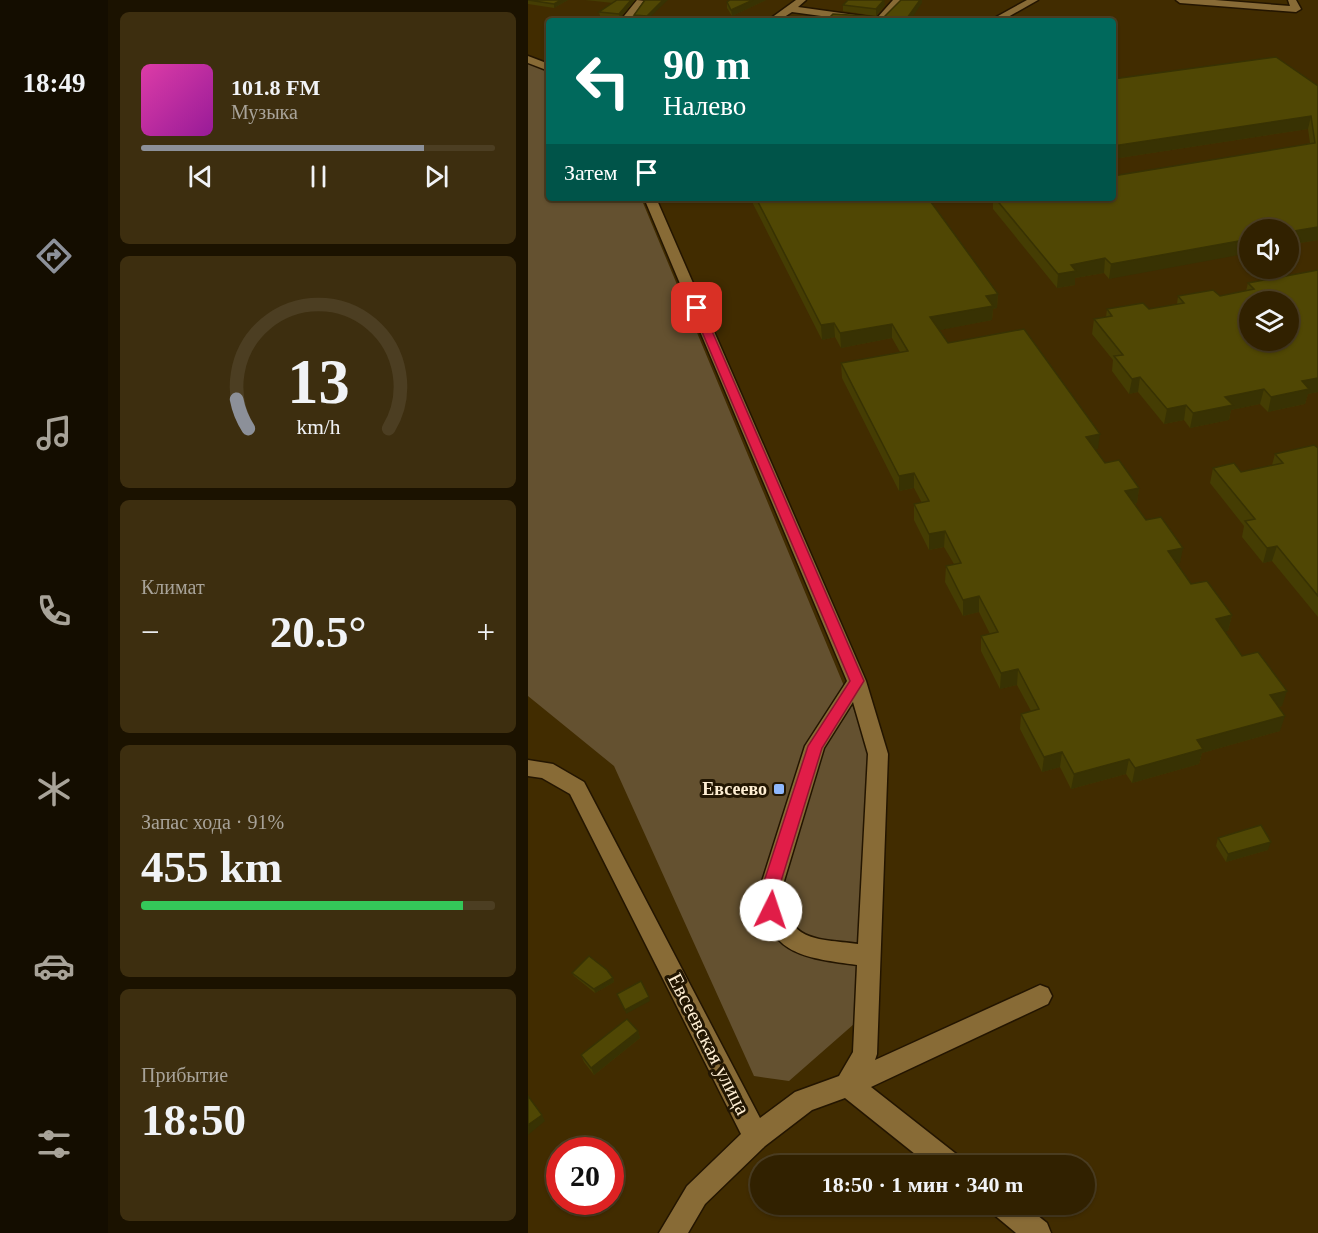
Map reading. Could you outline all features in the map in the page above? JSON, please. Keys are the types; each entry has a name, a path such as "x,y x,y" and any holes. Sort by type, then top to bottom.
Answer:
{"street":[{"path":"776,18 802,0"},
{"path":"882,18 898,0"},
{"path":"1000,18 1034,0"},
{"path":"1180,0 1296,9 1292,0"},
{"path":"627,18 641,1"},
{"path":"790,9 857,18"},
{"path":"528,59 546,67"},
{"path":"651,201 857,681 878,754 865,1054 848,1085 937,1155"},
{"path":"857,681 815,746 770,891 771,910 781,930 799,945 870,956"},
{"name":"Евсеевская улица","path":"528,768 546,770 577,788 756,1137 804,1101 848,1085 1040,996"},
{"path":"673,1233 696,1196 756,1137"},
{"path":"1014,1215 1037,1233"}],"shaded area":[{"path":"528,63 546,71 546,201 642,201 869,746 854,1024 789,1081 754,1076 614,766 528,696"}],"building":[{"path":"528,0 561,0 554,4"},
{"path":"617,0 631,0 619,14 599,12"},
{"path":"645,0 663,0 647,16 634,15"},
{"path":"753,0 731,10 727,2"},
{"path":"848,0 884,0 876,9 843,5"},
{"path":"901,0 920,0 907,18 829,18 833,14 884,17"},
{"path":"1276,57 1318,86 1318,227 1299,230 1299,219 1239,219 1239,241 1111,264 1105,258 1071,265 1076,271 1058,274 997,201 1116,201 1116,176 1315,143 1311,116 1116,146 1116,79"},
{"path":"758,201 930,201 998,294 986,296 993,306 930,317 948,343 1024,329 1100,434 1086,437 1105,463 1119,460 1139,488 1125,491 1146,520 1161,517 1183,548 1168,551 1191,584 1207,581 1232,615 1216,619 1242,656 1258,652 1287,691 1270,695 1285,716 1197,740 1203,749 1135,768 1129,759 1074,774 1062,752 1044,757 1021,714 1039,709 1018,669 1001,673 981,636 998,632 979,596 963,600 946,566 961,563 945,531 929,534 914,504 929,501 914,473 899,476 841,363 908,351 892,324 840,333 834,323 821,325"},
{"path":"1318,270 1318,378 1302,381 1309,389 1271,397 1264,389 1225,397 1233,405 1193,413 1186,405 1167,409 1140,377 1132,379 1114,356 1123,355 1094,319 1112,316 1107,309 1143,303 1149,309 1184,303 1178,296 1213,290 1220,296 1239,292 1239,351 1299,351 1299,291 1244,291 1254,289 1248,283 1270,279 1299,279 1299,274"},
{"path":"1314,445 1318,448 1318,596 1277,546 1267,548 1245,521 1255,519 1213,468 1234,463 1241,472 1283,463 1275,454"},
{"path":"1261,825 1271,842 1228,854 1218,838"},
{"path":"589,956 607,970 613,978 594,989 572,973"},
{"path":"641,981 649,997 625,1010 617,994"},
{"path":"627,1019 638,1031 591,1068 581,1055"},
{"path":"528,1096 542,1115 528,1125"}],"place":[{"name":"Евсеево","path":"779,789"}],"route":[{"path":"697,308 857,681 815,746 770,891 771,910"}]}
